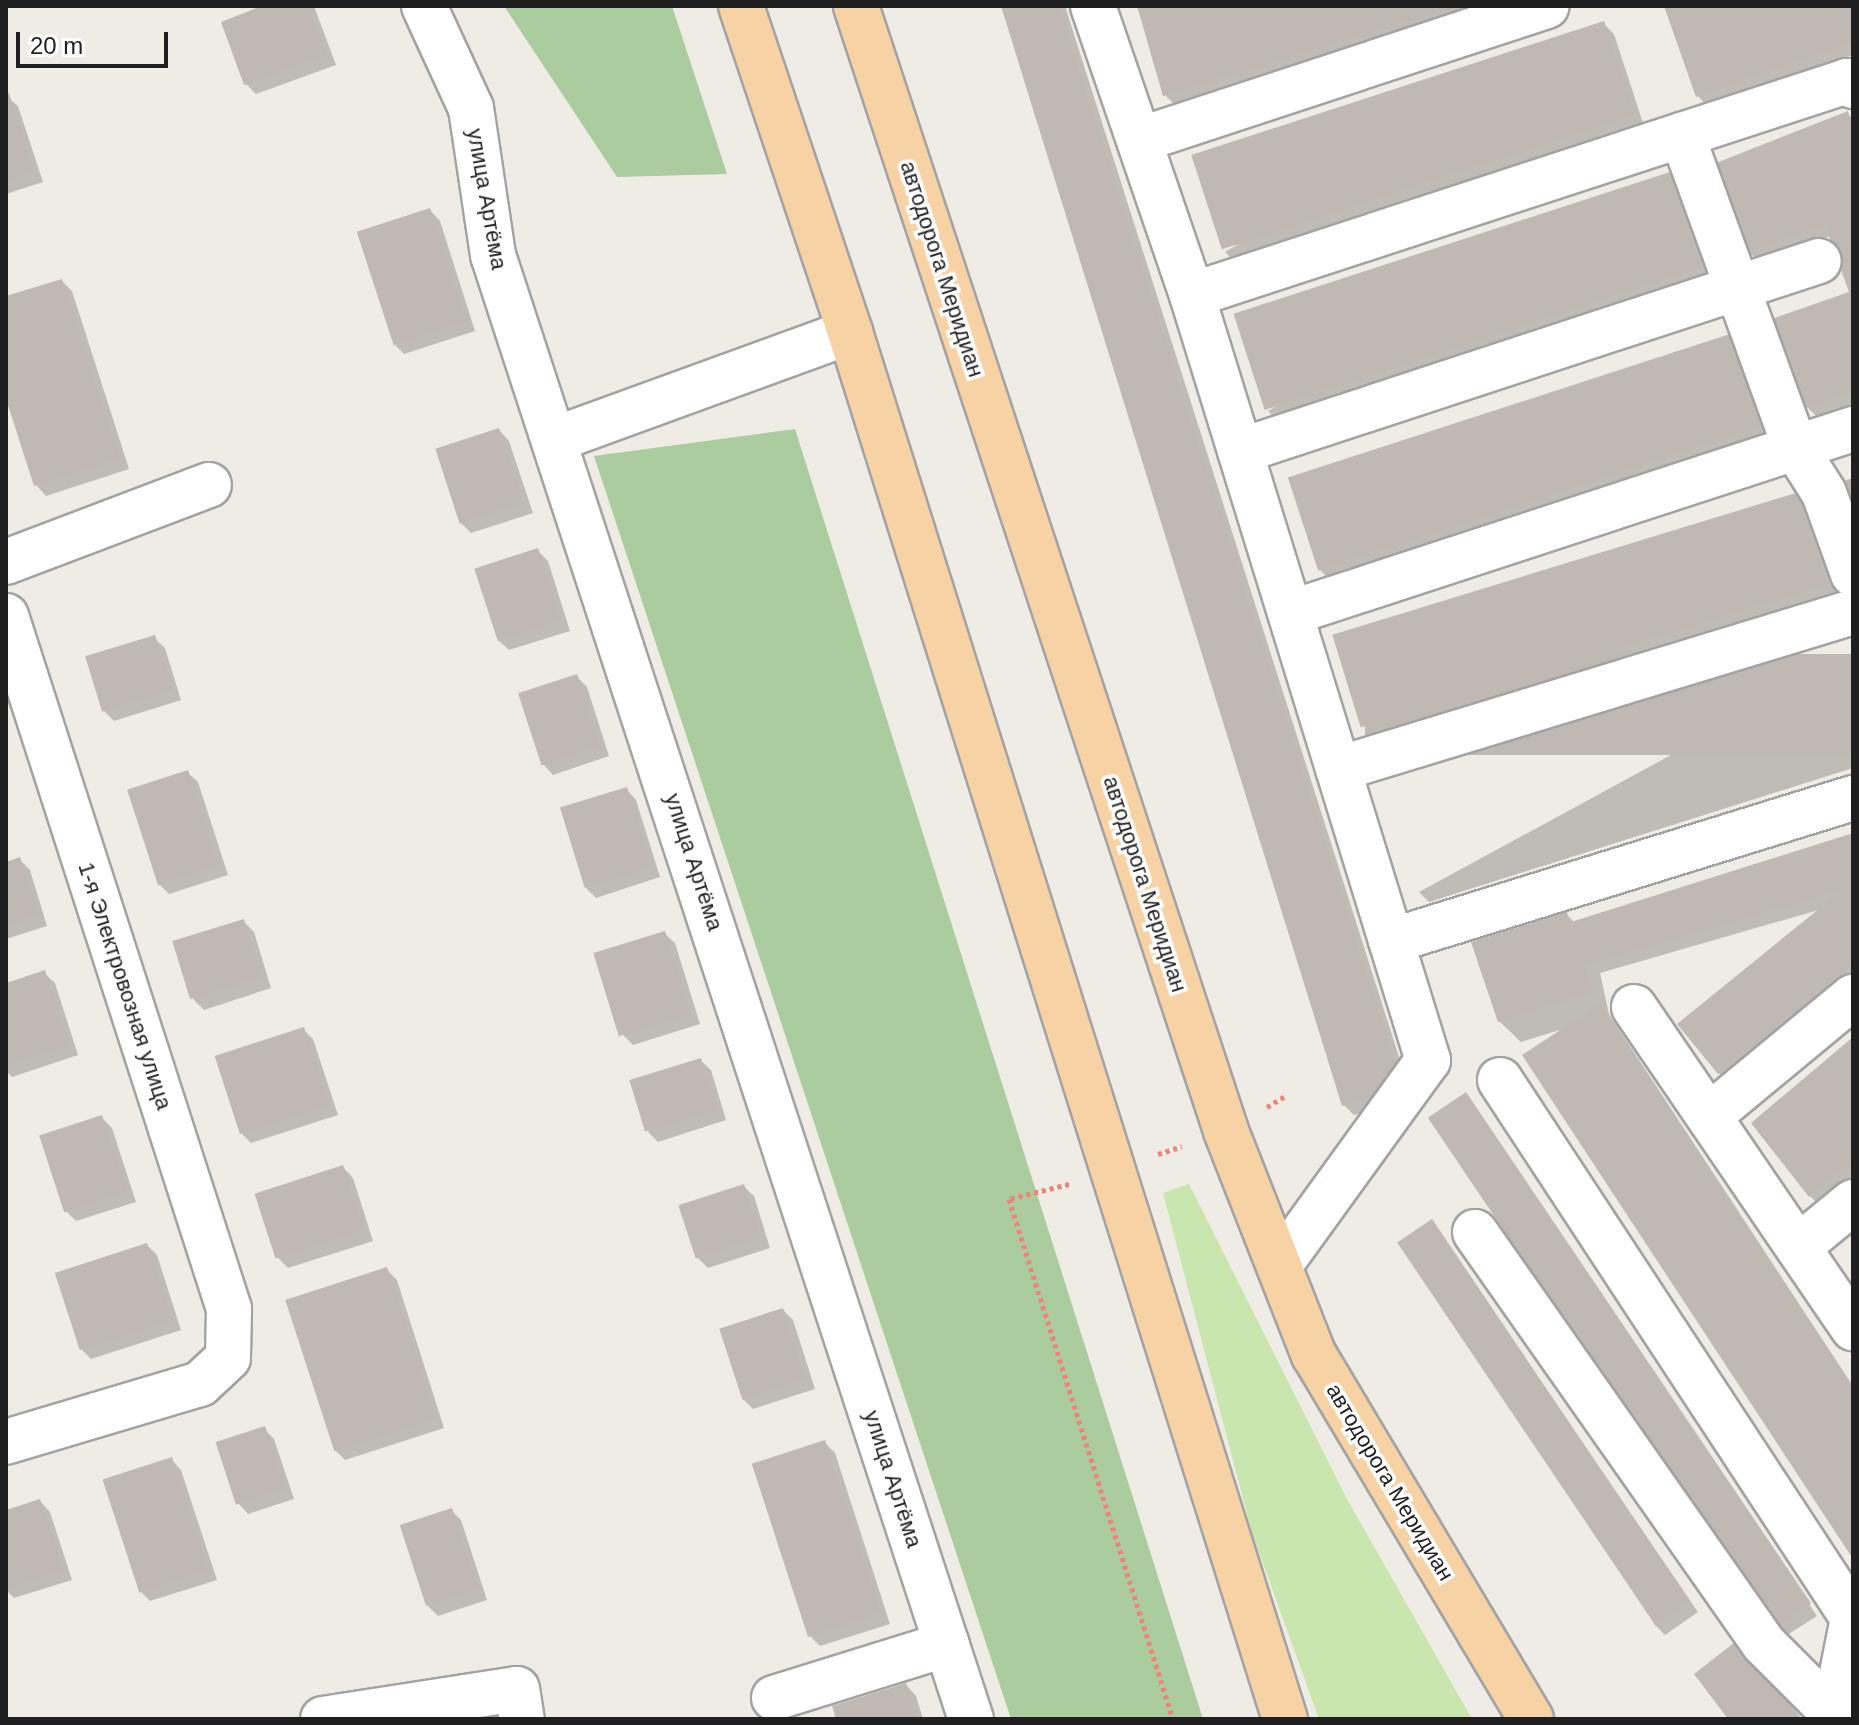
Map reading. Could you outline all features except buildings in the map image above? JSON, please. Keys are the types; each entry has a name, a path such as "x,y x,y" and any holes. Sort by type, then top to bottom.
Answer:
{"main road":[{"path":"741,6 850,332 1285,1719"},
{"name":"автодорога Меридиан","path":"856,6 1226,1131 1314,1355 1531,1719"}],"street":[{"name":"улица Артёма","path":"424,6 471,108 493,255 556,439 971,1719"},
{"path":"1093,6 1192,295 1428,1060 1279,1266"},
{"path":"1139,140 1547,6"},
{"path":"1192,295 1847,81 1853,86"},
{"path":"1682,135 1795,447 1824,493 1853,574"},
{"path":"1240,451 1819,261"},
{"path":"556,439 850,332"},
{"path":"1290,613 1853,429"},
{"path":"6,562 209,485"},
{"path":"1338,769 1853,612"},
{"name":"1-я Электровозная улица","path":"6,616 229,1309 228,1358 200,1384 6,1442"},
{"path":"1391,941 1853,798"},
{"path":"1709,1116 1853,997"},
{"path":"1634,1007 1853,1328"},
{"path":"1500,1080 1853,1618 1833,1716"},
{"path":"1798,1247 1853,1202"},
{"path":"1475,1232 1764,1644 1833,1716"},
{"path":"774,1698 947,1644"},
{"path":"323,1719 517,1689 522,1719"}],"path":[{"path":"1080,1181 1009,1199 1173,1719"}],"green space":[{"path":"504,6 672,6 727,174 617,177"},
{"path":"795,429 1203,1719 1011,1719 594,456"},
{"path":"1189,1184 1347,1499 1472,1719 1319,1719 1252,1533 1163,1193"}]}
